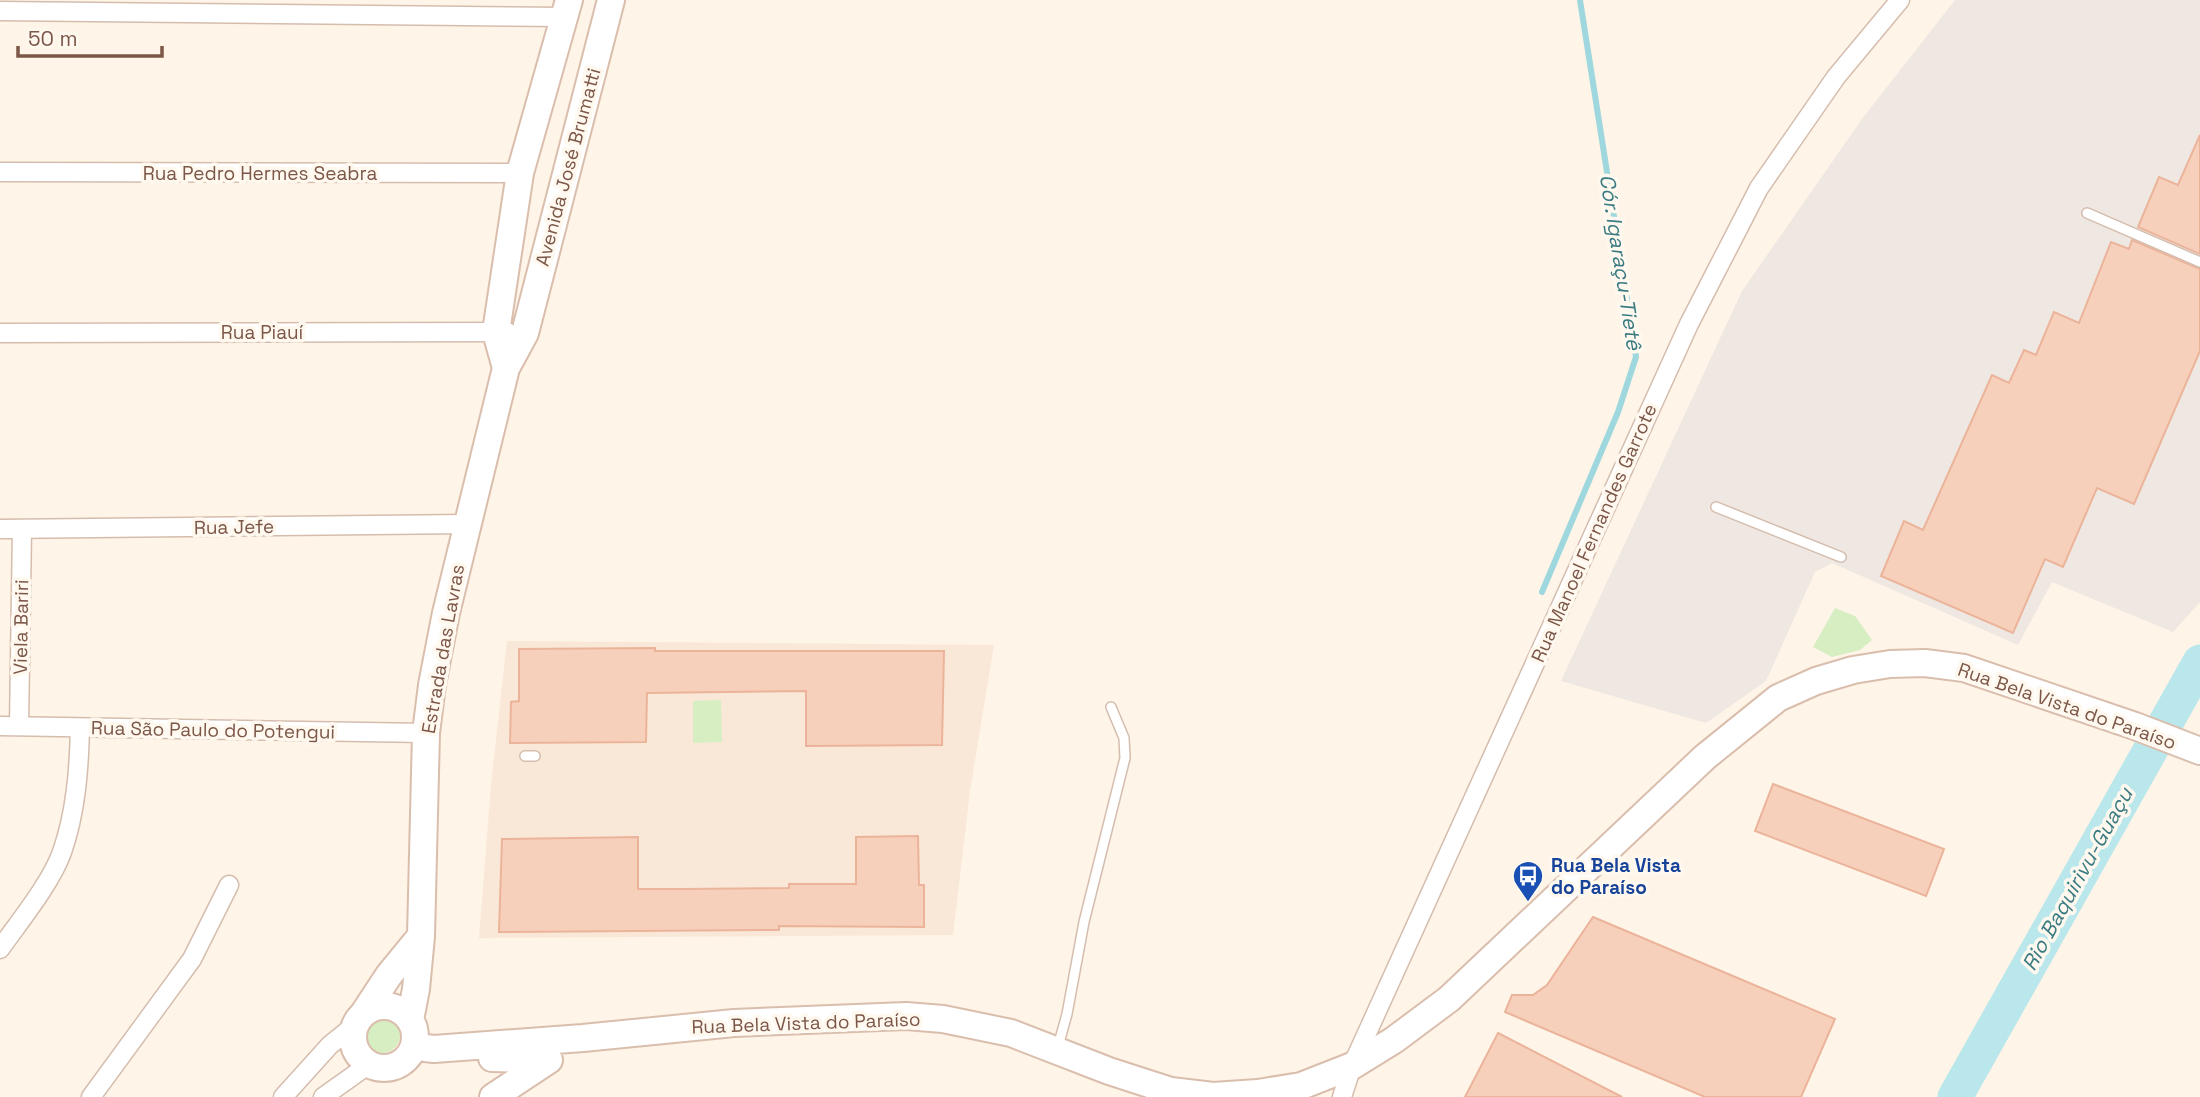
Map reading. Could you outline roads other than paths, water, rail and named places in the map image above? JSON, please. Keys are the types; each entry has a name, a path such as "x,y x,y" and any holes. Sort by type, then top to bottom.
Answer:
{"main road":[{"name":"Avenida José Brumatti","path":"525,333 611,0"},
{"name":"Avenida José Brumatti","path":"496,332 520,173 567,8"},
{"name":"Estrada das Lavras","path":"496,332 506,368"},
{"name":"Estrada das Lavras","path":"408,1043 421,936 426,733 446,613 506,368 525,333"},
{"name":"Rua Bela Vista do Paraíso","path":"408,1043 435,1049 734,1023 905,1016 943,1019 1011,1033 1109,1072 1177,1094 1213,1096 1258,1093 1301,1086 1352,1066 1394,1040 1449,999 1705,757 1778,698 1816,681 1853,670 1890,664 1925,663 1964,668 2200,751"},
{"path":"359,1019 373,1008 394,1007 404,1012 408,1043 389,1069 368,1065 359,1057 352,1036 359,1019 389,975 421,936"},
{"path":"493,1097 583,1038"},
{"path":"408,1043 522,1059 540,1065"}],"street":[{"name":"Rua Manoel Fernandes Garrote","path":"1342,1097 1352,1066 1689,324 1759,188 1836,77 1900,0"},
{"path":"0,11 567,8"},
{"name":"Rua Pedro Hermes Seabra","path":"0,172 520,173"},
{"name":"Rua Piauí","path":"0,333 525,333"},
{"name":"Rua Jefe","path":"0,529 468,524"},
{"name":"Viela Bariri","path":"19,726 23,529"},
{"name":"Rua São Paulo do Potengui","path":"0,726 426,733"},
{"path":"0,949 33,904 61,854 79,771 80,728"},
{"path":"91,1097 192,959 229,885"},
{"path":"283,1097 330,1045 359,1019"},
{"path":"323,1097 368,1065"}],"lane":[{"path":"2087,213 2200,262"},
{"path":"1716,507 1841,556"},
{"path":"1057,1051 1067,1014 1084,922 1125,758 1124,738 1111,707"}],"waterway":[{"name":"Cór. Igaraçu-Tietê","path":"1542,592 1618,412 1636,357 1580,0"},
{"name":"Rio Baquirivu-Guaçu","path":"1955,1097 2200,662"}],"place":[{"name":"Rua Bela Vista do Paraíso","path":"1528,903"}]}
